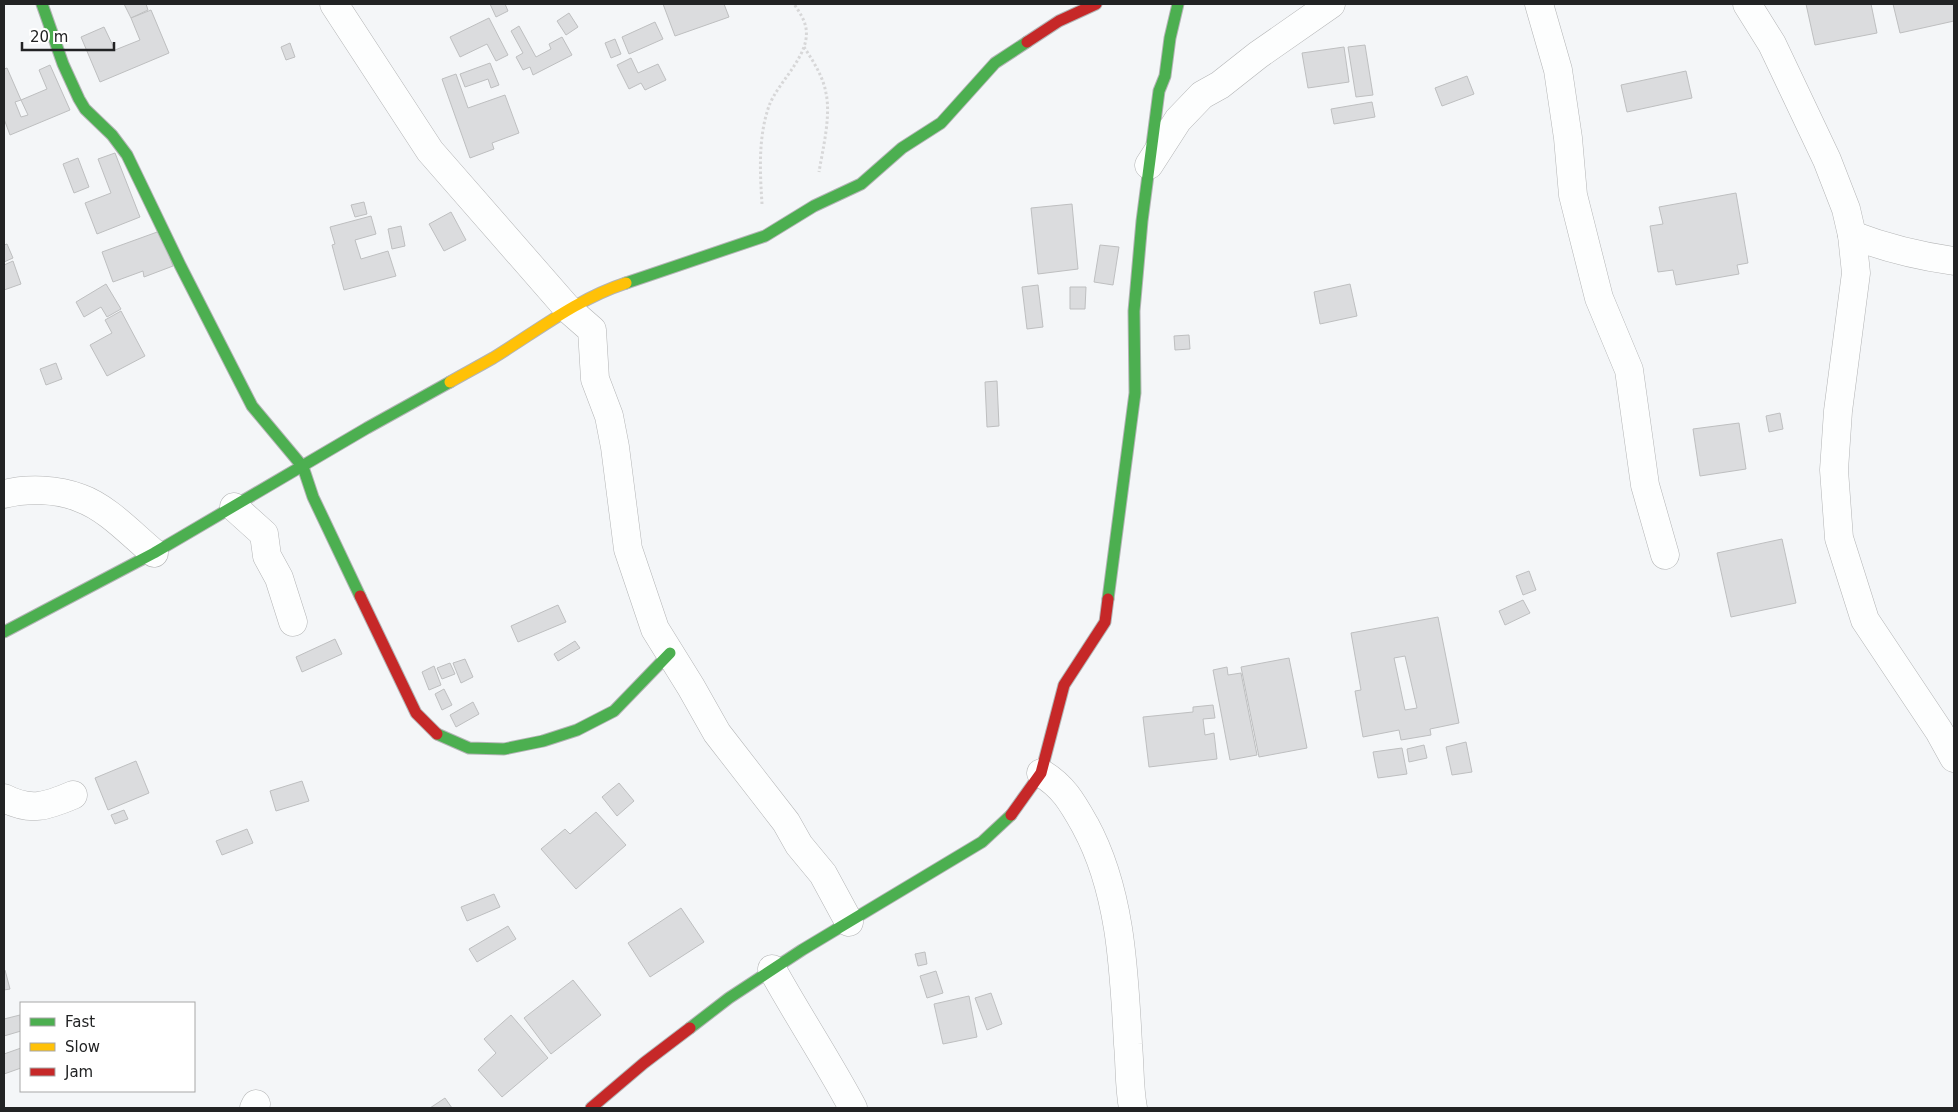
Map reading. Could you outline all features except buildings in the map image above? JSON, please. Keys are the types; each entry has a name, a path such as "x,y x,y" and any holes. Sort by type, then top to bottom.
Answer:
{"street":[{"path":"42,4 63,64 79,99 85,109 112,135 127,155 180,265 252,406 303,467 313,497 416,713 440,736 469,748 504,749 543,741 577,730 614,711 670,653"},
{"path":"334,4 430,152 568,309 592,330 595,378 609,416 615,447 628,549 654,629 692,687 717,733 786,822 799,845 823,874 848,922"},
{"path":"4,632 154,553 367,428 493,358 568,309 607,289 764,236 814,206 861,184 902,148 941,123 995,63 1059,21 1096,4"},
{"path":"591,1108 652,1057 729,998 848,922 982,842 1014,811 1041,773 1064,684 1105,622 1135,393 1134,311 1149,165 1159,91 1165,76 1170,38 1178,4"},
{"path":"1149,165 1178,120 1202,95 1220,85 1258,54 1331,4"},
{"path":"1539,4 1558,70 1568,138 1573,195 1599,298 1630,370 1645,486 1665,556"},
{"path":"1747,4 1772,44 1827,160 1846,209 1852,236 1856,273 1838,411 1834,470 1839,538 1865,620 1939,731 1954,758"},
{"path":"1852,236 1884,247 1921,256 1954,261"},
{"path":"4,494 36,491 58,492 81,498 105,512 154,553"},
{"path":"234,507 264,534 267,556 279,578 293,622"},
{"path":"1041,773 1056,782 1074,806 1096,848 1112,895 1124,967 1133,1108"},
{"path":"4,798 23,806 40,807 73,795"},
{"path":"772,969 853,1108"}],"path":[{"path":"764,236 760,160 767,115 778,87 792,71 803,46 806,24 794,4"},
{"path":"803,46 816,67 826,94 827,112 814,206"}],"traffic: fast":[{"path":"42,4 63,64 79,99 85,109 112,135 127,155 180,265 252,406 303,467 313,497 360,596"},
{"path":"1108,599 1135,393 1134,311 1142,221 1159,91 1165,76 1170,38 1178,4"},
{"path":"626,283 765,236 814,206 861,184 902,148 941,123 995,63 1027,42"},
{"path":"4,632 154,553 367,428 450,382"},
{"path":"437,734 469,748 504,749 543,741 577,730 614,711 670,653"},
{"path":"690,1028 729,998 802,950 982,842 1011,815"}],"traffic: slow":[{"path":"450,382 493,358 558,316 591,298 626,283"}],"traffic: jam":[{"path":"1027,42 1059,21 1096,4"},
{"path":"360,596 416,713 437,734"},
{"path":"1011,815 1041,773 1064,685 1105,622 1108,599"},
{"path":"591,1108 644,1063 690,1028"}]}
